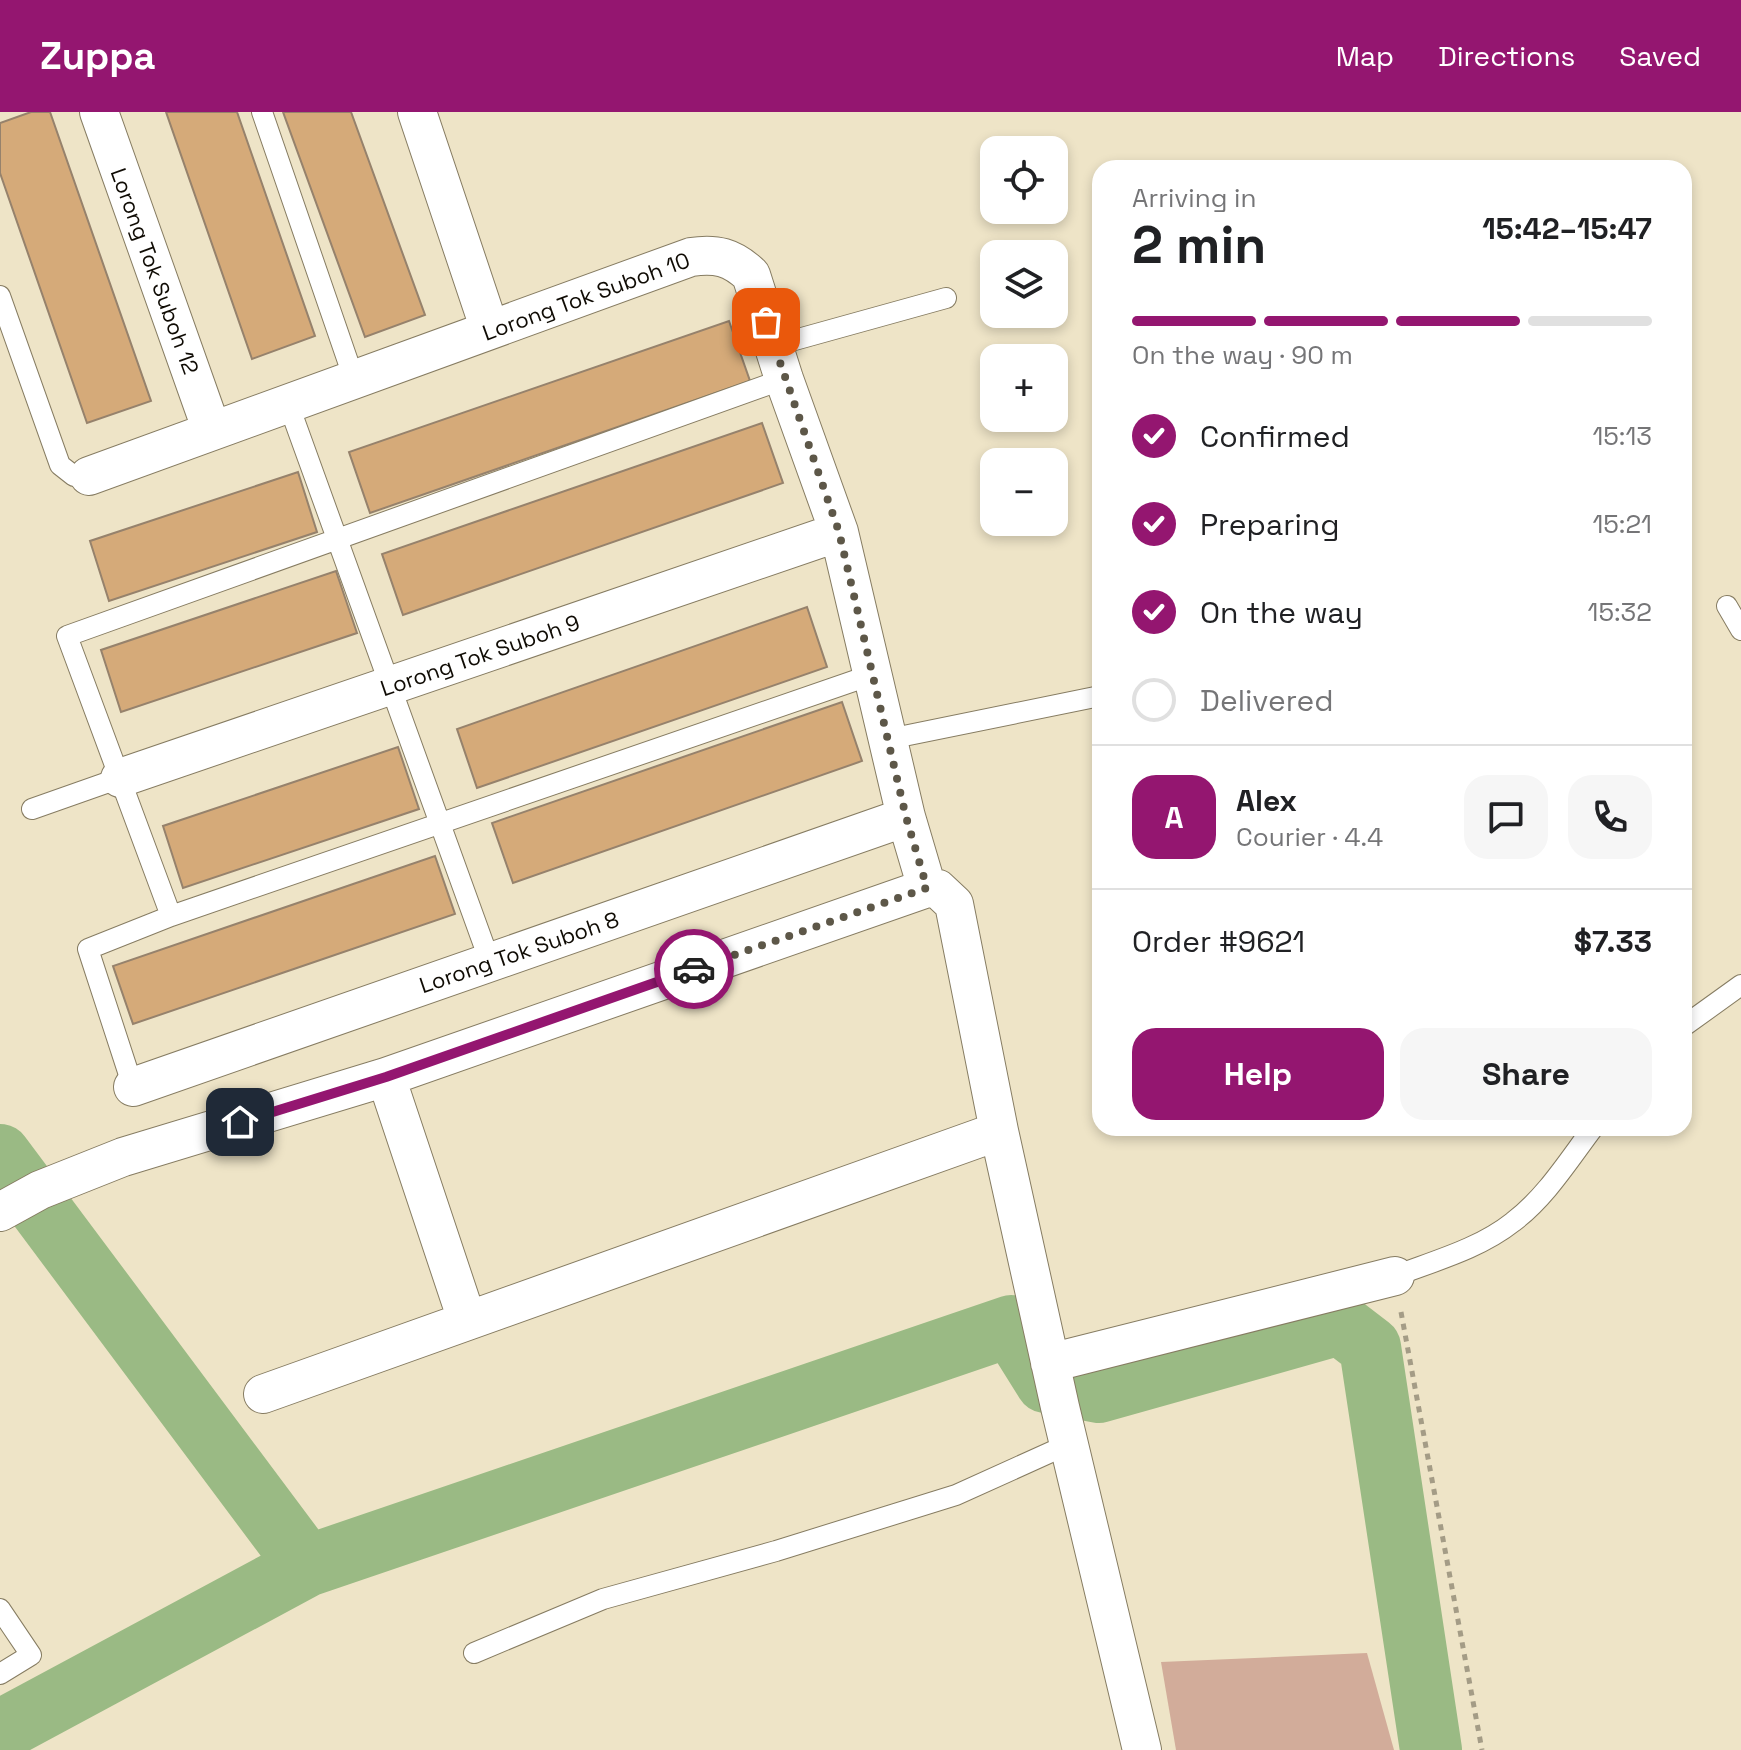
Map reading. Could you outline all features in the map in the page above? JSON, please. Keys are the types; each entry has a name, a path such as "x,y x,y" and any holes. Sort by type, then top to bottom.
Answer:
{"street":[{"name":"Lorong Tok Suboh 12","path":"99,112 212,431"},
{"path":"417,112 490,330"},
{"name":"Lorong Tok Suboh 10","path":"89,476 691,257 707,254 722,256 737,262 751,275 839,532 906,817 940,896 999,1131 1054,1381 1142,1750"},
{"name":"Lorong Tok Suboh 9","path":"120,778 839,532"},
{"name":"Lorong Tok Suboh 8","path":"133,1087 906,817"},
{"path":"0,1212 40,1190 123,1157 386,1077 940,896"},
{"path":"386,1077 467,1320"},
{"path":"263,1394 999,1131"},
{"path":"1054,1381 1395,1276"}],"lane":[{"path":"262,112 354,379"},
{"path":"0,296 60,465 74,476 89,476"},
{"path":"171,916 67,636 338,540 946,298"},
{"path":"288,403 490,962"},
{"path":"1727,606 1741,630"},
{"path":"133,1087 88,949 171,916 874,674"},
{"path":"889,739 1092,698"},
{"path":"32,809 120,778"},
{"path":"1692,1020 1741,985"},
{"path":"1395,1276 1477,1244 1512,1223 1543,1194 1587,1136"},
{"path":"474,1653 603,1599 776,1551 956,1495 1071,1443"},
{"path":"0,1609 31,1655 0,1674"}],"path":[{"path":"1395,1276 1482,1750"}],"shaded area":[{"path":"1367,1653 1394,1750 1176,1750 1161,1662"}],"building":[{"path":"31,112 50,112 151,401 87,423 0,173 0,123"},
{"path":"166,112 237,112 315,336 252,359"},
{"path":"283,112 351,112 425,315 365,337"},
{"path":"729,321 750,381 370,513 349,452"},
{"path":"762,423 783,483 403,615 382,554"},
{"path":"298,472 317,532 109,601 90,541"},
{"path":"336,571 357,633 121,712 101,650"},
{"path":"807,607 827,667 477,788 457,729"},
{"path":"842,702 862,761 513,883 492,823"},
{"path":"398,747 419,809 183,888 163,826"},
{"path":"435,856 455,914 133,1024 113,966"}],"waterway":[{"path":"0,1155 307,1566"},
{"path":"0,1731 307,1566 1011,1326 1046,1382 1099,1392 1340,1324 1370,1347 1431,1750"}],"way so far":[{"path":"694,969 927,888 906,817 839,532 766,322"}],"route":[{"path":"240,1122 386,1077 694,969"}]}
